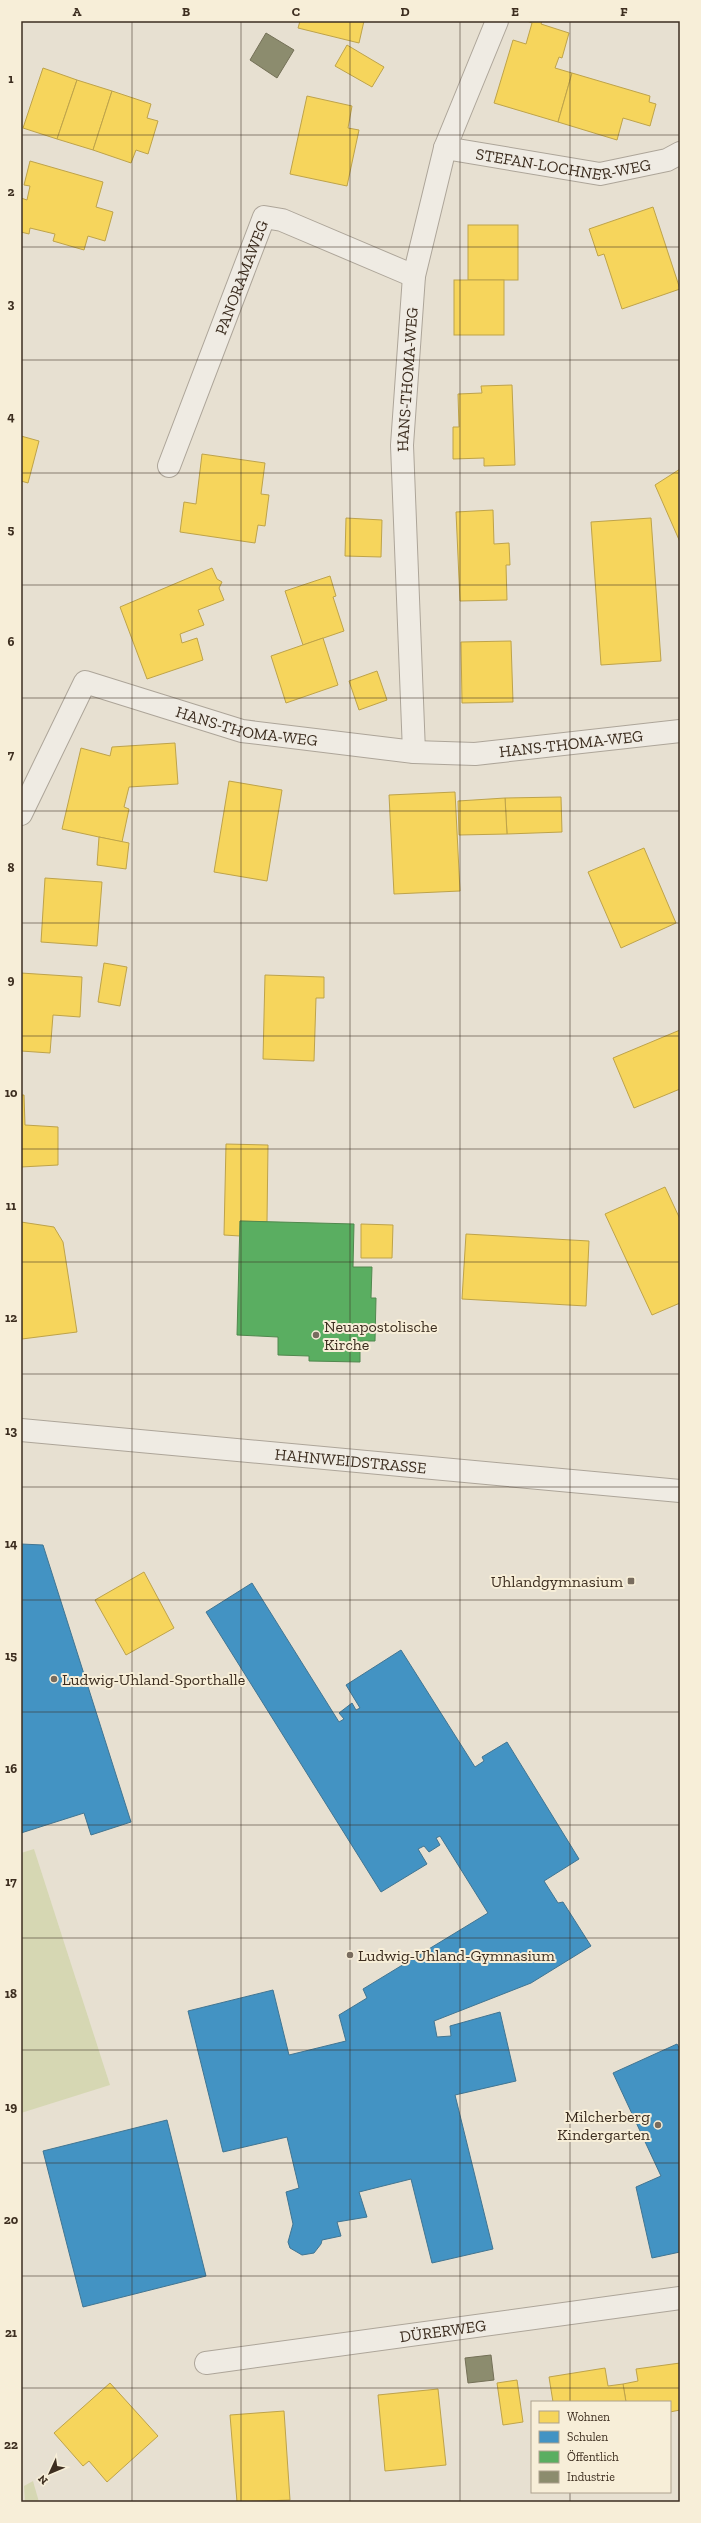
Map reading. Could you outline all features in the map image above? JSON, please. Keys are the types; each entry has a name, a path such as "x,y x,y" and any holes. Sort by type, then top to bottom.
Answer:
{"street":[{"name":"HANS-THOMA-WEG","path":"414,752 402,445 414,276 445,148 497,21"},
{"name":"STEFAN-LOCHNER-WEG","path":"445,148 600,174 667,160 680,153"},
{"name":"PANORAMAWEG","path":"169,466 264,217 282,220 414,276"},
{"name":"HANS-THOMA-WEG","path":"21,814 85,682 242,731 414,752 475,754 680,731"},
{"name":"HAHNWEIDSTRASSE","path":"21,1430 680,1491"},
{"name":"DÜRERWEG","path":"206,2363 680,2298"}],"green space":[{"path":"34,1849 110,2085 21,2113 21,1853"},
{"path":"33,2481 39,2502 25,2502 24,2486"}],"building: Wohnen":[{"path":"300,21 364,21 359,43 298,28"},
{"path":"527,21 542,21 541,24 569,33 562,58 559,57 555,68 572,73 558,122 494,103 513,40 526,44 532,23"},
{"path":"347,45 384,67 372,87 335,66"},
{"path":"43,68 77,80 57,139 23,128"},
{"path":"572,73 650,96 649,102 656,104 650,126 623,118 617,140 558,122"},
{"path":"77,80 112,91 93,150 57,139"},
{"path":"112,91 151,104 147,118 158,121 148,154 136,150 131,163 93,150"},
{"path":"307,96 352,106 348,128 359,130 347,186 290,174"},
{"path":"30,161 103,182 96,207 113,212 105,241 88,236 84,250 53,241 55,234 30,228 29,234 21,232 21,198 27,200 30,186 24,185"},
{"path":"653,207 680,289 622,309 604,254 598,256 589,229"},
{"path":"468,225 518,225 518,280 468,280"},
{"path":"454,280 504,280 504,335 454,335"},
{"path":"512,385 515,465 484,466 484,458 453,459 453,427 459,427 458,394 482,393 481,386"},
{"path":"21,436 39,441 28,483 21,481"},
{"path":"202,454 265,463 261,494 269,495 265,526 258,525 255,543 180,532 184,502 196,504"},
{"path":"680,469 680,542 655,485"},
{"path":"493,510 494,544 509,543 510,565 506,565 507,600 460,601 456,512"},
{"path":"346,518 382,520 381,557 345,556"},
{"path":"651,518 661,661 601,665 591,522"},
{"path":"212,568 217,579 222,582 219,588 224,600 198,610 204,625 180,634 182,643 197,638 203,660 147,679 120,607"},
{"path":"330,576 336,596 333,597 344,631 303,645 285,591"},
{"path":"323,638 338,685 286,703 271,656"},
{"path":"511,641 513,702 462,703 461,642"},
{"path":"377,671 387,700 359,710 349,681"},
{"path":"175,743 178,784 129,787 124,807 129,809 122,842 62,829 81,748 110,756 112,747"},
{"path":"229,781 282,790 267,881 214,872"},
{"path":"455,792 460,891 394,894 389,795"},
{"path":"561,797 562,832 507,834 505,798"},
{"path":"505,798 507,834 459,835 458,801"},
{"path":"99,837 129,843 126,869 97,865"},
{"path":"644,848 676,923 621,948 588,872"},
{"path":"45,878 102,882 97,946 41,942"},
{"path":"104,963 127,967 120,1006 98,1002"},
{"path":"21,973 82,977 80,1017 53,1015 50,1053 21,1051"},
{"path":"265,975 324,977 324,998 316,998 314,1061 263,1059"},
{"path":"680,1030 680,1089 634,1108 613,1058"},
{"path":"21,1095 24,1095 25,1125 58,1127 58,1165 21,1167"},
{"path":"226,1144 268,1145 267,1222 240,1221 240,1236 224,1235"},
{"path":"665,1187 680,1219 680,1303 652,1315 605,1214"},
{"path":"21,1222 54,1227 63,1242 77,1332 22,1339"},
{"path":"361,1224 393,1225 392,1258 361,1258"},
{"path":"466,1234 589,1241 586,1306 462,1299"},
{"path":"144,1572 174,1628 126,1655 95,1600"},
{"path":"680,2363 680,2410 671,2412 671,2401 626,2401 623,2384 638,2381 636,2369"},
{"path":"605,2368 608,2386 623,2384 626,2401 553,2401 549,2377"},
{"path":"517,2380 523,2422 503,2425 497,2383"},
{"path":"110,2383 158,2436 107,2482 89,2461 83,2466 54,2433"},
{"path":"438,2389 446,2465 385,2471 378,2395"},
{"path":"284,2411 290,2500 237,2502 230,2415"}],"building: Schulen":[{"name":"Ludwig-Uhland-Sporthalle","path":"21,1544 43,1545 131,1822 91,1835 84,1813 21,1833"},
{"path":"252,1583 339,1722 344,1719 339,1713 352,1703 356,1710 360,1708 346,1685 401,1650 475,1767 484,1761 482,1757 507,1742 579,1859 544,1881 558,1903 563,1902 591,1946 531,1983 434,2021 437,2037 451,2036 450,2026 500,2012 516,2081 455,2095 493,2249 432,2263 411,2179 359,2192 367,2217 337,2222 341,2236 322,2240 321,2244 314,2253 302,2255 290,2248 288,2242 293,2224 286,2192 299,2188 287,2137 223,2152 188,2011 273,1990 289,2055 346,2041 339,2015 367,1998 363,1989 488,1913 440,1836 436,1838 440,1845 429,1852 424,1846 418,1849 427,1864 381,1892 206,1612"},
{"name":"Milcherberg Kindergarten","path":"677,2044 680,2049 680,2252 652,2258 636,2187 661,2176 613,2073"},
{"path":"167,2120 206,2276 83,2307 43,2151"}],"building: Öffentlich":[{"path":"240,1221 354,1224 353,1267 372,1267 371,1298 376,1298 375,1341 360,1341 360,1362 309,1361 309,1356 278,1355 278,1337 237,1335"}],"building: Industrie":[{"path":"266,33 294,50 277,78 250,60"},
{"path":"491,2355 494,2380 468,2383 465,2358"}],"place":[{"name":"Neuapostolische Kirche","path":"316,1335"},
{"name":"Uhlandgymnasium","path":"631,1581"},
{"name":"Ludwig-Uhland-Sporthalle","path":"54,1679"},
{"name":"Ludwig-Uhland-Gymnasium","path":"350,1955"},
{"name":"Milcherberg Kindergarten","path":"658,2125"}]}
